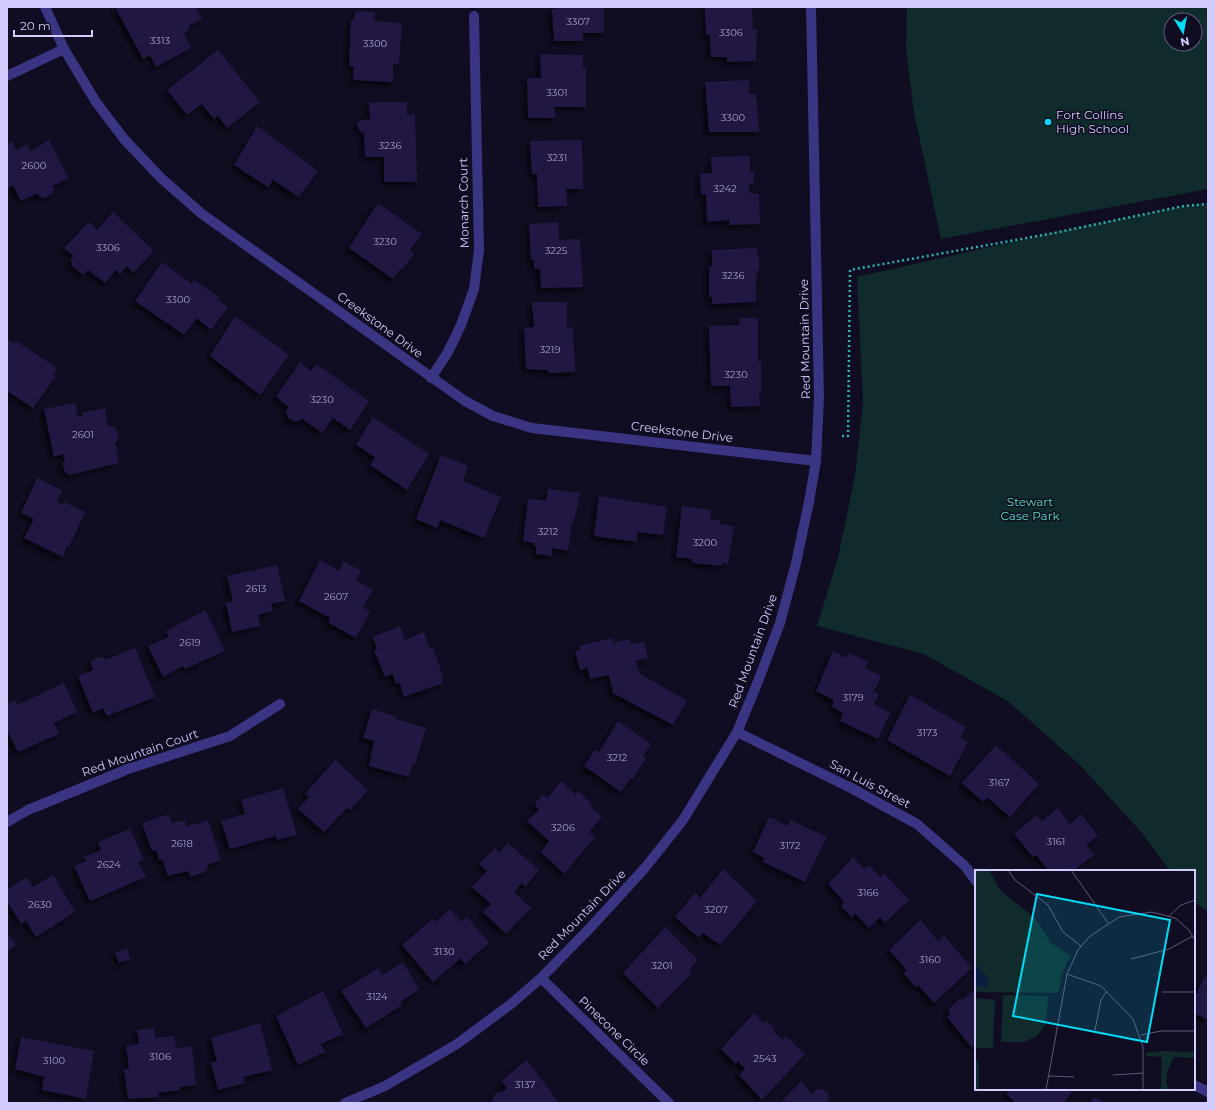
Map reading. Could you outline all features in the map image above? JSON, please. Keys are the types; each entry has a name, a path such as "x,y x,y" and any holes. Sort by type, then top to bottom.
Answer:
{"street":[{"name":"Creekstone Drive","path":"45,7 64,49 96,102 124,139 161,178 202,214 465,401 493,416 532,428 816,461"},
{"name":"Red Mountain Drive","path":"345,1103 385,1086 457,1044 511,1004 541,978 589,929 644,869 684,820 737,732 780,623 796,563 816,461 819,398 811,7"},
{"name":"Monarch Court","path":"431,378 448,352 461,325 474,289 478,250 474,16"},
{"path":"7,76 64,49"},
{"name":"Red Mountain Court","path":"7,822 28,810 128,769 230,736 280,704"},
{"name":"San Luis Street","path":"737,732 853,789 917,824 964,866 975,880"},
{"name":"Pinecone Circle","path":"541,978 669,1103"},
{"path":"1195,1086 1208,1092"}],"path":[{"path":"842,436 848,436 850,270 1056,232 1184,206 1208,204"}],"green space":[{"name":"Fort Collins High School","path":"907,7 1208,7 1208,189 941,239 914,113 906,48"},
{"name":"Stewart Case Park","path":"1208,204 1208,912 1195,903 1195,870 1169,870 1142,833 1080,765 1009,702 924,654 817,626 838,558 855,475 863,403 857,277 1056,232 1184,206"}],"building":[{"path":"115,7 195,7 202,19 190,25 188,31 184,33 191,48 156,67 150,55 143,59"},
{"path":"557,7 604,7 604,33 583,33 583,41 554,41 552,9 557,9"},
{"path":"705,7 752,7 753,30 757,29 756,61 727,62 727,57 711,57 710,35 706,35"},
{"path":"355,11 375,12 374,21 402,23 399,64 393,64 393,82 353,80 354,67 349,66 351,20 354,19"},
{"path":"218,50 260,102 227,128 218,116 214,119 202,104 187,115 167,90"},
{"path":"540,54 583,55 583,68 586,68 586,107 555,107 555,118 528,118 527,78 541,78"},
{"path":"749,80 749,94 756,94 759,132 709,132 705,82"},
{"path":"369,102 407,102 407,115 415,114 417,182 384,182 384,157 365,157 364,133 358,128 357,123 362,120 370,119"},
{"path":"257,126 318,171 299,197 273,180 268,187 234,165"},
{"path":"49,140 68,178 53,186 54,190 52,194 45,198 40,197 38,193 21,201 13,185 8,188 7,185 7,144 12,141 16,150 27,144 30,152"},
{"path":"582,140 583,189 566,189 567,206 538,207 537,174 532,174 530,141"},
{"path":"750,156 750,172 754,172 754,183 749,184 750,193 759,194 760,224 730,225 729,220 707,222 706,194 701,195 700,174 712,173 711,157"},
{"path":"378,203 422,234 410,250 414,254 393,279 349,248"},
{"path":"113,212 154,251 133,273 127,266 120,274 116,270 105,283 88,270 83,275 71,265 72,262 70,260 74,256 64,248 89,222 97,230"},
{"path":"558,222 559,240 580,239 583,287 541,288 540,269 534,269 534,260 531,260 529,224"},
{"path":"757,248 757,256 759,256 759,271 757,271 756,279 756,302 712,304 712,297 709,297 709,266 712,266 712,250"},
{"path":"162,262 192,284 194,280 220,298 218,300 228,307 211,330 197,318 184,335 135,301"},
{"path":"532,302 567,302 567,328 573,327 575,372 548,373 548,370 526,369 524,328 534,327"},
{"path":"235,316 289,355 260,395 210,356"},
{"path":"739,318 758,318 758,362 761,361 761,393 759,393 760,406 731,407 730,386 711,386 709,326 739,325"},
{"path":"9,340 14,344 16,341 57,368 53,374 56,376 33,408 7,391 7,343"},
{"path":"300,362 311,371 316,364 369,401 350,430 333,418 322,433 301,418 300,420 294,422 288,418 286,411 289,407 276,397"},
{"path":"75,403 78,417 83,416 82,413 105,408 108,427 112,426 116,428 119,439 115,443 119,463 69,475 65,472 62,462 65,462 63,454 54,457 44,409"},
{"path":"373,417 429,454 407,490 370,465 375,457 356,445"},
{"path":"441,455 468,466 463,481 501,497 484,538 440,520 437,528 416,519"},
{"path":"37,478 62,490 57,502 63,505 64,502 85,512 69,547 67,546 63,557 24,538 34,519 21,513"},
{"path":"548,489 580,493 574,522 572,522 568,551 552,548 552,556 536,554 536,546 534,546 534,543 523,541 528,499 546,501"},
{"path":"599,496 667,507 663,535 637,532 637,542 594,536"},
{"path":"682,506 711,510 710,519 720,520 720,524 734,526 728,564 722,563 722,566 692,563 692,559 676,557"},
{"path":"320,560 339,571 344,561 361,571 356,580 373,590 363,607 370,612 356,638 329,623 330,618 299,601"},
{"path":"277,565 285,601 271,604 273,611 258,615 260,626 232,632 226,603 233,601 227,576"},
{"path":"205,610 225,651 185,669 183,666 163,677 148,646 169,637 166,631"},
{"path":"400,626 405,640 424,632 429,648 433,647 443,677 441,678 443,683 404,697 400,683 396,684 393,674 385,677 374,650 377,649 373,637"},
{"path":"612,638 613,643 630,639 631,644 644,642 648,658 636,661 639,673 687,701 673,725 613,693 609,675 590,679 587,668 580,670 575,651 581,650 579,646"},
{"path":"135,648 155,697 107,716 103,708 93,713 78,676 93,670 91,663 93,659 100,657 104,658 105,660"},
{"path":"833,651 846,658 849,653 868,662 865,668 881,676 874,692 879,694 874,704 890,713 878,739 840,721 843,713 832,707 834,700 816,691"},
{"path":"64,683 77,712 54,723 59,734 18,752 7,730 7,704 15,700 17,705"},
{"path":"910,695 966,727 960,738 968,742 950,776 887,740"},
{"path":"372,709 397,717 396,719 426,728 415,764 413,764 409,777 369,766 374,741 363,738"},
{"path":"618,721 651,744 643,756 646,758 633,779 631,778 621,792 584,766 595,750 599,752"},
{"path":"996,745 1039,784 1010,817 987,797 983,802 962,783"},
{"path":"335,760 368,790 350,810 348,807 324,832 298,809 309,797 305,794"},
{"path":"561,781 576,795 578,791 592,804 590,806 602,817 589,832 595,837 564,874 541,852 549,841 527,821 539,810 535,803 542,795 548,797"},
{"path":"283,788 297,835 277,840 276,836 230,849 221,821 245,814 241,800"},
{"path":"1058,808 1070,824 1081,814 1098,836 1086,845 1094,855 1074,870 1048,870 1036,855 1033,857 1014,834 1037,815 1042,821"},
{"path":"169,814 172,823 185,820 186,827 208,820 221,860 207,865 208,869 205,870 205,872 190,877 188,871 168,876 162,859 159,860 156,850 152,851 142,823"},
{"path":"769,817 788,826 790,820 827,837 805,882 763,862 764,858 753,852"},
{"path":"130,829 144,860 138,862 146,877 90,901 74,866 86,861 84,857 101,850 98,842"},
{"path":"508,843 539,870 525,887 522,883 514,892 531,908 506,934 483,912 491,904 472,887 487,871 479,864 495,848 499,853"},
{"path":"853,857 864,869 869,865 880,877 884,873 909,900 885,923 880,917 869,928 855,913 852,918 841,906 844,902 828,884"},
{"path":"723,869 757,901 720,945 703,933 699,938 675,917 695,893 700,898"},
{"path":"53,875 75,912 36,937 26,921 21,924 7,901 7,889 27,877 33,887"},
{"path":"450,909 461,922 467,917 489,943 465,964 461,958 433,982 402,945 432,919 435,922"},
{"path":"920,920 938,941 944,936 972,968 934,1003 918,985 916,987 903,973 907,970 889,950"},
{"path":"665,927 698,960 689,970 692,973 658,1008 623,973"},
{"path":"7,933 16,945 7,952"},
{"path":"127,948 130,959 119,963 115,953"},
{"path":"403,962 419,990 400,1002 402,1005 366,1028 341,991 378,968 382,975"},
{"path":"1208,973 1208,1020 1195,1014 1195,997 1204,977 1206,978"},
{"path":"323,991 343,1034 321,1044 325,1052 298,1065 276,1016"},
{"path":"972,991 975,995 975,1045 972,1048 947,1017 950,1014 948,1010 960,998 962,1000"},
{"path":"754,1013 763,1023 767,1021 774,1028 774,1032 783,1040 786,1036 805,1054 762,1100 739,1075 745,1069 738,1061 736,1064 721,1049"},
{"path":"260,1023 272,1070 244,1077 245,1083 218,1090 211,1063 217,1061 211,1038"},
{"path":"154,1028 155,1038 174,1036 176,1048 192,1046 196,1085 180,1087 180,1090 158,1093 159,1097 128,1099 124,1069 129,1069 126,1046 139,1044 137,1030"},
{"path":"21,1037 94,1051 86,1099 42,1090 44,1077 15,1069"},
{"path":"527,1060 559,1103 493,1103 491,1101 493,1096 498,1092 501,1093 507,1088 501,1081"},
{"path":"801,1081 812,1094 817,1089 822,1089 828,1093 829,1099 827,1101 829,1103 780,1103"},
{"path":"1009,1090 1073,1090 1064,1103 1016,1103 1006,1094"},
{"path":"1094,1097 1105,1103 1091,1103"}],"place":[{"name":"Fort Collins High School","path":"1048,122"}]}
